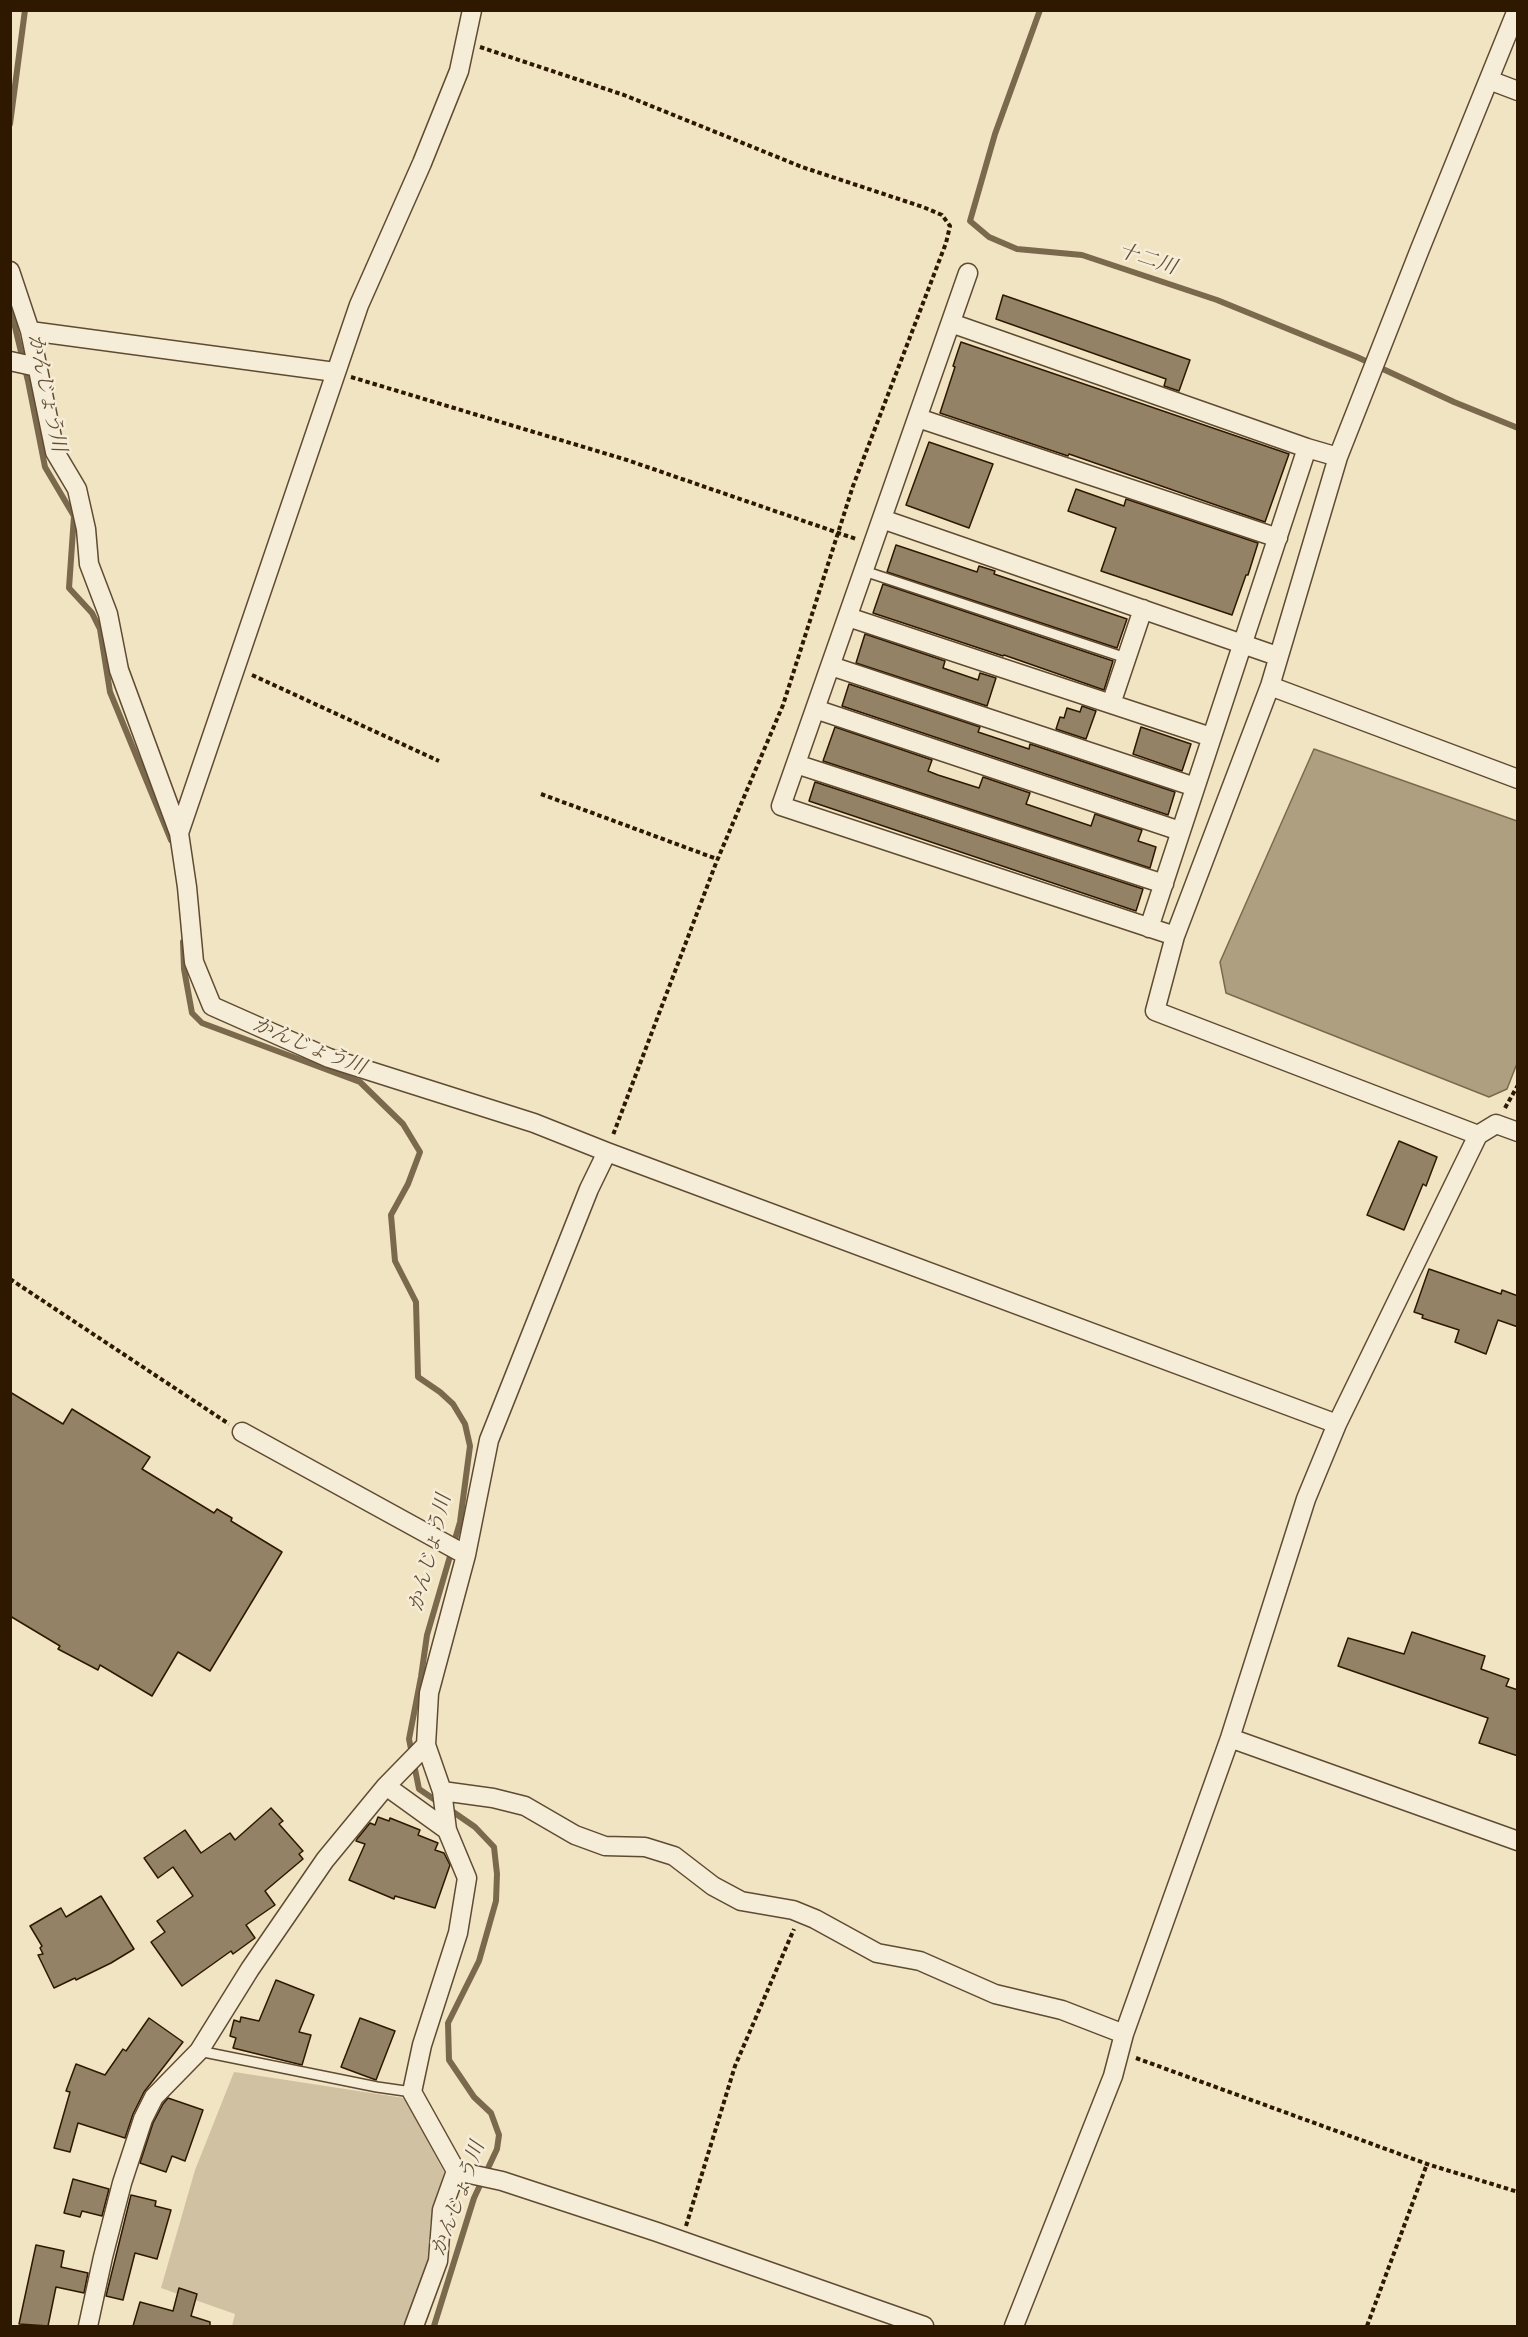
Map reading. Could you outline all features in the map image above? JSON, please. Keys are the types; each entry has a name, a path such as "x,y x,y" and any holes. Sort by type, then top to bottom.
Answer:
{"street":[{"path":"179,833 359,306 422,163 459,71 472,10"},
{"path":"1478,1135 1155,1011 1175,936 1270,687 1277,656 1338,456 1517,10"},
{"path":"1489,81 1518,90"},
{"path":"10,271 30,331 55,452 77,489 86,529 89,564 108,614 119,670 179,833 194,962 212,1006 328,1058 534,1123 1337,1424"},
{"path":"968,273 781,806 1175,936"},
{"path":"951,323 1307,448 1338,456"},
{"path":"30,331 335,372"},
{"path":"10,361 37,368"},
{"path":"918,418 1278,538"},
{"path":"1149,927 1307,448"},
{"path":"882,519 1277,656"},
{"path":"1111,704 1143,609"},
{"path":"848,616 1211,737"},
{"path":"831,666 1195,787"},
{"path":"1270,687 1518,779"},
{"path":"815,710 1180,831"},
{"path":"796,764 1164,884"},
{"path":"1014,2326 1109,2087 1124,2034 1230,1738 1306,1499 1337,1424 1478,1135 1496,1124 1518,1132"},
{"path":"607,1152 589,1189 489,1440 466,1555 429,1693 426,1745 442,1791 447,1830 467,1878 458,1933 422,2044 412,2092 456,2171 502,2181 924,2326"},
{"path":"242,1432 466,1555"},
{"path":"1230,1738 1518,1841"},
{"path":"88,2326 117,2204 143,2119 154,2097 199,2051 250,1969 325,1860 386,1786 426,1745"},
{"path":"386,1786 447,1830"},
{"path":"442,1791 493,1798 525,1806 574,1836 605,1846 645,1846 674,1856 713,1886 741,1900 801,1913 877,1953 920,1961 995,1994 1062,2010 1124,2034"},
{"path":"414,2326 438,2261 442,2210 456,2171"}],"lane":[{"path":"864,571 1126,658"},
{"path":"199,2051 412,2092"}],"path":[{"path":"465,42 624,95 802,167 923,207 942,215 950,226 946,243 853,486 783,705 717,859 607,1152"},
{"path":"335,372 627,460 873,546"},
{"path":"235,667 440,761"},
{"path":"541,794 717,859"},
{"path":"1496,1124 1518,1085"},
{"path":"10,1279 242,1432"},
{"path":"682,2241 735,2066 801,1913"},
{"path":"1119,2052 1427,2164 1518,2192"},
{"path":"1366,2326 1427,2164"}],"shaded area":[{"path":"1314,749 1517,821 1518,1061 1507,1089 1489,1097 1226,993 1220,962"},
{"path":"234,2072 404,2098 444,2172 430,2224 429,2269 406,2326 232,2326 235,2314 161,2288 195,2170"}],"building":[{"path":"1003,295 1190,360 1179,391 1164,386 1166,379 996,319"},
{"path":"961,342 1289,454 1265,522 1069,454 1068,456 940,413"},
{"path":"929,442 993,464 969,528 906,505"},
{"path":"1076,489 1124,506 1126,499 1258,543 1232,615 1101,571 1116,528 1068,511"},
{"path":"896,545 977,572 979,566 995,571 994,574 1127,619 1117,648 887,572"},
{"path":"883,584 1113,661 1104,690 873,613"},
{"path":"865,634 945,661 943,668 978,680 980,673 996,678 987,706 856,663"},
{"path":"849,684 980,727 978,732 1029,749 1030,744 1175,792 1168,815 842,706"},
{"path":"1082,706 1096,711 1086,739 1056,729 1060,717 1064,718 1067,708 1080,712"},
{"path":"835,727 932,760 928,771 938,775 979,788 983,777 1030,793 1026,804 1091,826 1095,814 1142,830 1138,841 1156,847 1150,868 823,761"},
{"path":"1141,727 1191,744 1182,771 1133,754"},
{"path":"815,782 1143,889 1136,911 809,801"},
{"path":"1399,1141 1437,1157 1426,1186 1423,1184 1404,1230 1367,1215"},
{"path":"1429,1269 1501,1294 1502,1290 1518,1296 1518,1327 1498,1320 1486,1354 1455,1342 1459,1330 1422,1318 1423,1315 1414,1312"},
{"path":"10,1392 63,1424 72,1409 150,1457 142,1469 214,1513 217,1509 232,1518 231,1521 282,1552 210,1671 178,1652 152,1696 100,1665 98,1670 58,1649 60,1646 10,1616"},
{"path":"1412,1632 1485,1656 1481,1669 1509,1679 1506,1686 1518,1690 1518,1756 1479,1743 1488,1718 1338,1666 1348,1638 1404,1654"},
{"path":"271,1808 283,1821 279,1824 303,1851 299,1854 303,1859 265,1891 275,1905 246,1925 255,1938 233,1954 231,1951 182,1986 151,1942 165,1932 157,1921 193,1896 173,1867 158,1878 144,1858 185,1830 201,1853 230,1833 235,1840"},
{"path":"378,1817 389,1821 390,1818 420,1830 418,1835 438,1843 435,1850 444,1853 450,1865 435,1908 395,1896 394,1899 349,1880 365,1844 356,1841 370,1823 375,1825"},
{"path":"101,1896 134,1949 111,1963 54,1988 38,1955 43,1954 40,1948 42,1946 30,1926 61,1908 66,1917"},
{"path":"276,1980 314,1995 299,2032 311,2035 302,2065 233,2048 236,2038 230,2036 234,2020 240,2022 241,2017 259,2021"},
{"path":"149,2018 183,2042 144,2092 125,2138 78,2123 70,2152 54,2148 70,2092 66,2091 76,2064 105,2075 123,2049 126,2051"},
{"path":"360,2018 395,2031 376,2080 341,2067"},
{"path":"168,2098 203,2110 185,2161 172,2156 166,2172 140,2163 153,2123"},
{"path":"73,2179 109,2189 102,2216 82,2211 80,2217 64,2213"},
{"path":"131,2195 156,2201 155,2206 171,2210 157,2259 135,2253 123,2300 106,2296"},
{"path":"36,2245 64,2251 61,2267 88,2273 84,2293 56,2287 48,2326 19,2324"},
{"path":"179,2288 197,2294 191,2316 210,2322 210,2326 133,2326 140,2302 173,2311"}],"waterway":[{"name":"かんじょう川","path":"10,124 25,10"},
{"name":"十二川","path":"1040,10 995,134 970,221 989,237 1017,249 1082,255 1217,300 1357,357 1454,402 1518,428"},
{"name":"かんじょう川","path":"10,306 45,467 74,516 69,588 92,613 100,629 110,692 171,840"},
{"name":"かんじょう川","path":"183,942 184,969 192,1013 202,1023 360,1082 403,1124 420,1152 408,1184 391,1215 395,1261 416,1302 418,1377 453,1404 465,1424 470,1446 460,1522 427,1635 409,1739 419,1789 441,1804"},
{"name":"かんじょう川","path":"434,2326 474,2198 497,2149 499,2135 491,2113 474,2097 449,2060 448,2023 479,1961 496,1901 497,1874 494,1847 475,1827 449,1809"}]}
